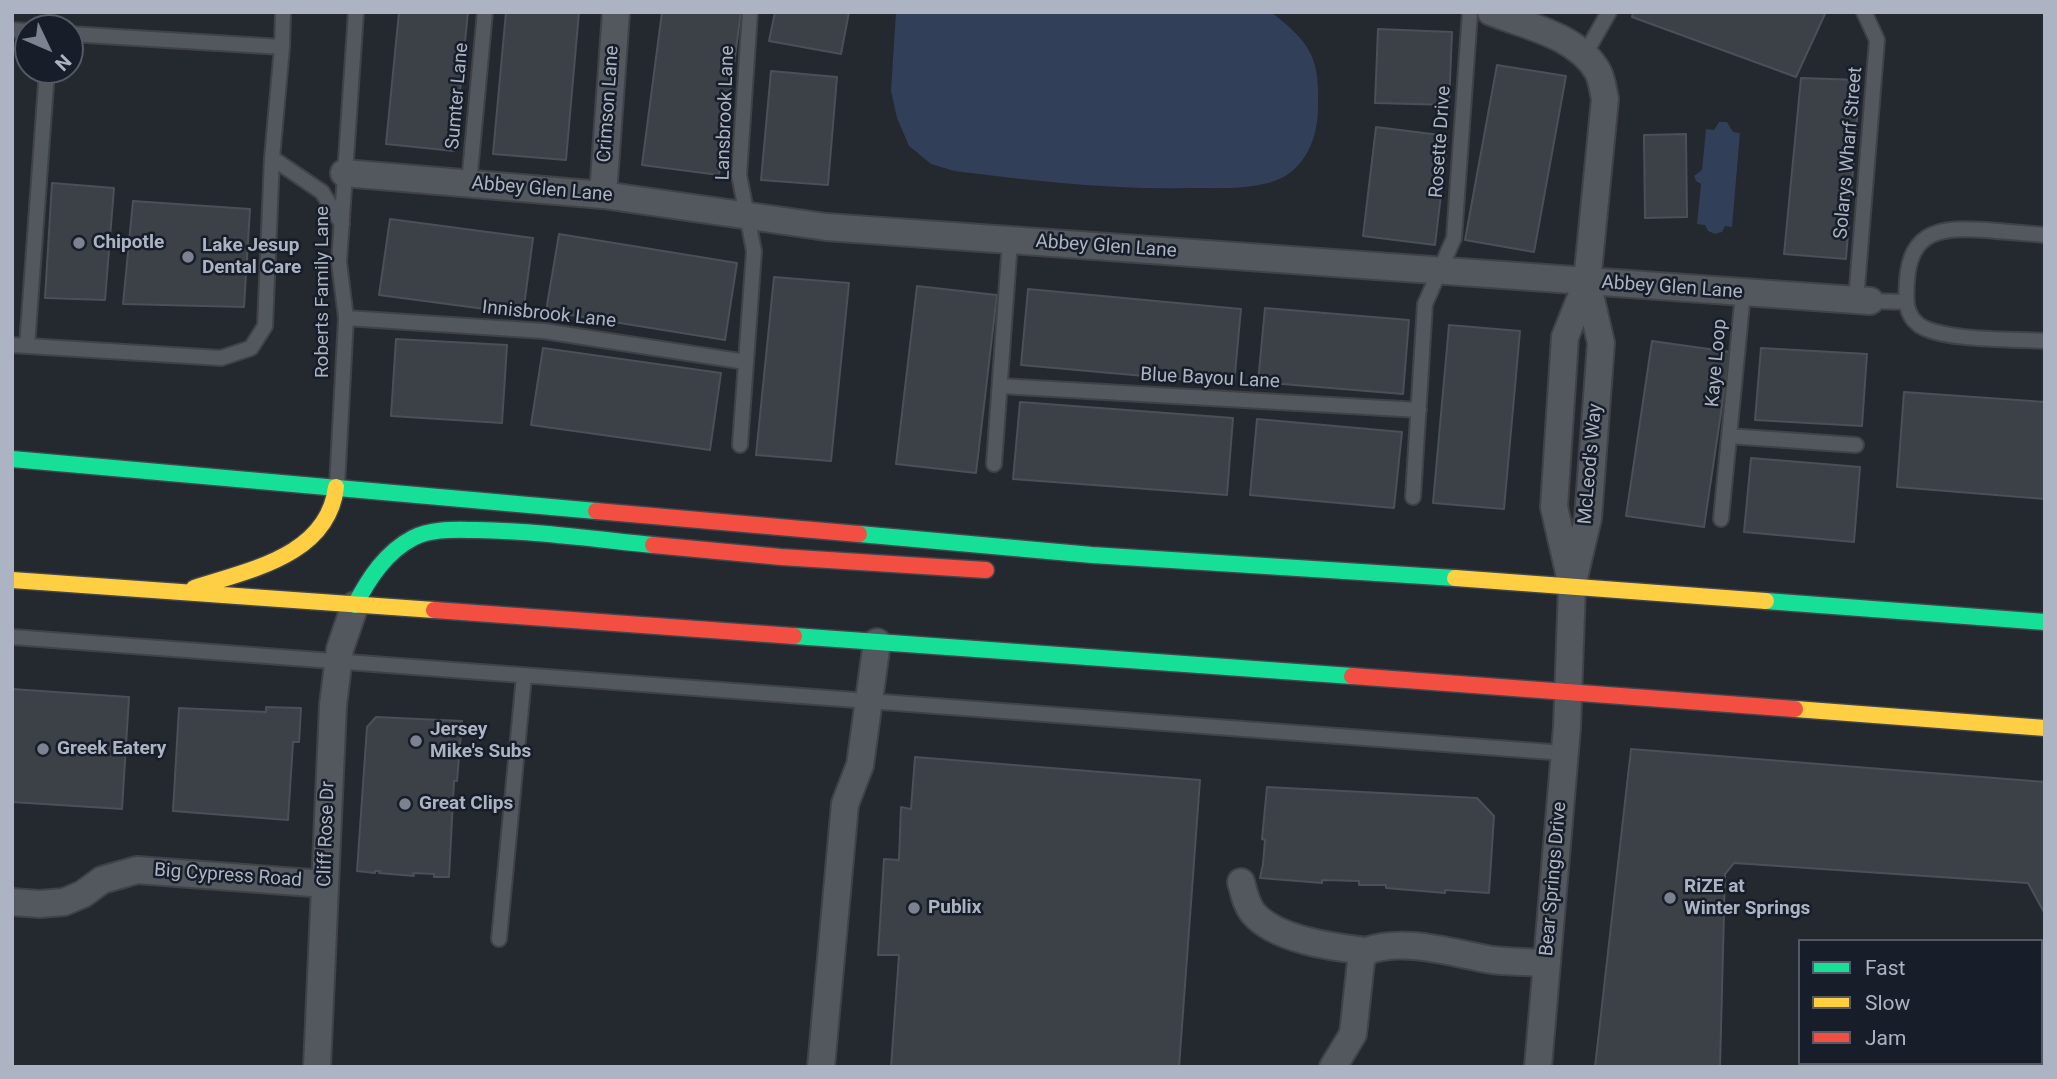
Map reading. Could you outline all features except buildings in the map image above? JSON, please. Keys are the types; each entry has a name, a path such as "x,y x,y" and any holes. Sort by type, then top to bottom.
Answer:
{"main road":[{"path":"12,459 1092,555 1572,586 2045,622"},
{"path":"179,593 284,556 312,540 330,514 336,488"},
{"path":"355,605 370,576 398,547 416,536 449,530 513,531 781,557 979,571 1092,555"},
{"path":"12,580 2045,728"}],"street":[{"name":"Crimson Lane","path":"603,195 616,12"},
{"name":"McLeod's Way","path":"1491,12 1561,39 1584,54 1599,74 1605,99 1587,282 1565,337 1553,507 1572,586"},
{"name":"Abbey Glen Lane","path":"344,173 603,195 826,227 1863,300"},
{"name":"McLeod's Way","path":"1572,586 1588,518 1601,343 1587,282"},
{"name":"Bear Springs Drive","path":"1538,1067 1570,692 1572,586"},
{"name":"Cliff Rose Dr","path":"317,1067 333,705 340,649 355,605"},
{"path":"821,1067 845,804 860,765 877,642"},
{"name":"Big Cypress Road","path":"12,902 64,902 83,894 102,880 137,870 325,884"},
{"path":"1241,882 1246,901 1254,914 1272,928 1338,948 1367,951 1383,946 1402,945 1495,960 1547,963"},
{"path":"1333,1067 1353,1034 1361,961 1367,951"}],"lane":[{"path":"46,84 20,346 221,358 251,348 265,326 272,158 283,12"},
{"name":"Roberts Family Lane","path":"336,488 346,318 339,262 356,12"},
{"name":"Sumter Lane","path":"469,183 485,12"},
{"name":"Lansbrook Lane","path":"747,216 739,175 750,12"},
{"name":"Rosette Drive","path":"1439,272 1454,238 1470,12"},
{"path":"1584,54 1609,12"},
{"name":"Solarys Wharf Street","path":"1863,300 1877,40 1864,12"},
{"path":"84,35 282,47"},
{"path":"272,158 322,192 342,224"},
{"path":"740,445 754,251 747,216"},
{"path":"2045,235 1960,228 1935,232 1919,243 1908,263 1905,302 1910,316 1919,325 1939,334 2045,341"},
{"path":"994,464 1010,240"},
{"path":"1413,498 1425,304 1439,272"},
{"name":"Kaye Loop","path":"1721,519 1742,293"},
{"path":"1863,300 1905,302"},
{"name":"Innisbrook Lane","path":"346,318 544,331 746,362"},
{"name":"Blue Bayou Lane","path":"1000,386 1419,410"},
{"name":"Kaye Loop","path":"1729,436 1856,445"},
{"path":"12,638 338,660 1565,753"},
{"path":"499,939 524,676"}],"water":[{"path":"896,12 1271,12 1296,34 1311,54 1318,93 1315,132 1308,152 1295,169 1277,180 1246,187 1103,186 954,171 931,164 909,146 897,118 891,91"},
{"path":"1719,122 1727,122 1733,132 1740,133 1732,227 1725,226 1722,232 1715,234 1708,231 1705,225 1697,224 1701,184 1694,176 1702,170 1706,129 1714,130"}],"traffic: fast":[{"path":"12,459 596,511"},
{"path":"355,605 386,558 413,538 436,531 499,531 653,545"},
{"path":"859,534 1092,555 1455,578"},
{"path":"1766,601 2045,622"},
{"path":"794,636 1352,676"}],"traffic: slow":[{"path":"194,588 261,566 302,545 318,529 330,510 336,487"},
{"path":"1455,578 1766,601"},
{"path":"12,580 434,610"},
{"path":"1795,709 2045,728"}],"traffic: jam":[{"path":"596,511 859,534"},
{"path":"653,545 781,557 986,570"},
{"path":"434,610 794,636"},
{"path":"1352,676 1795,709"}],"place":[{"name":"Chipotle","path":"79,243"},
{"name":"Lake Jesup Dental Care","path":"188,257"},
{"name":"Jersey Mike's Subs","path":"416,741"},
{"name":"Greek Eatery","path":"43,749"},
{"name":"Great Clips","path":"405,804"},
{"name":"RiZE at Winter Springs","path":"1670,898"},
{"name":"Publix","path":"914,908"}]}
